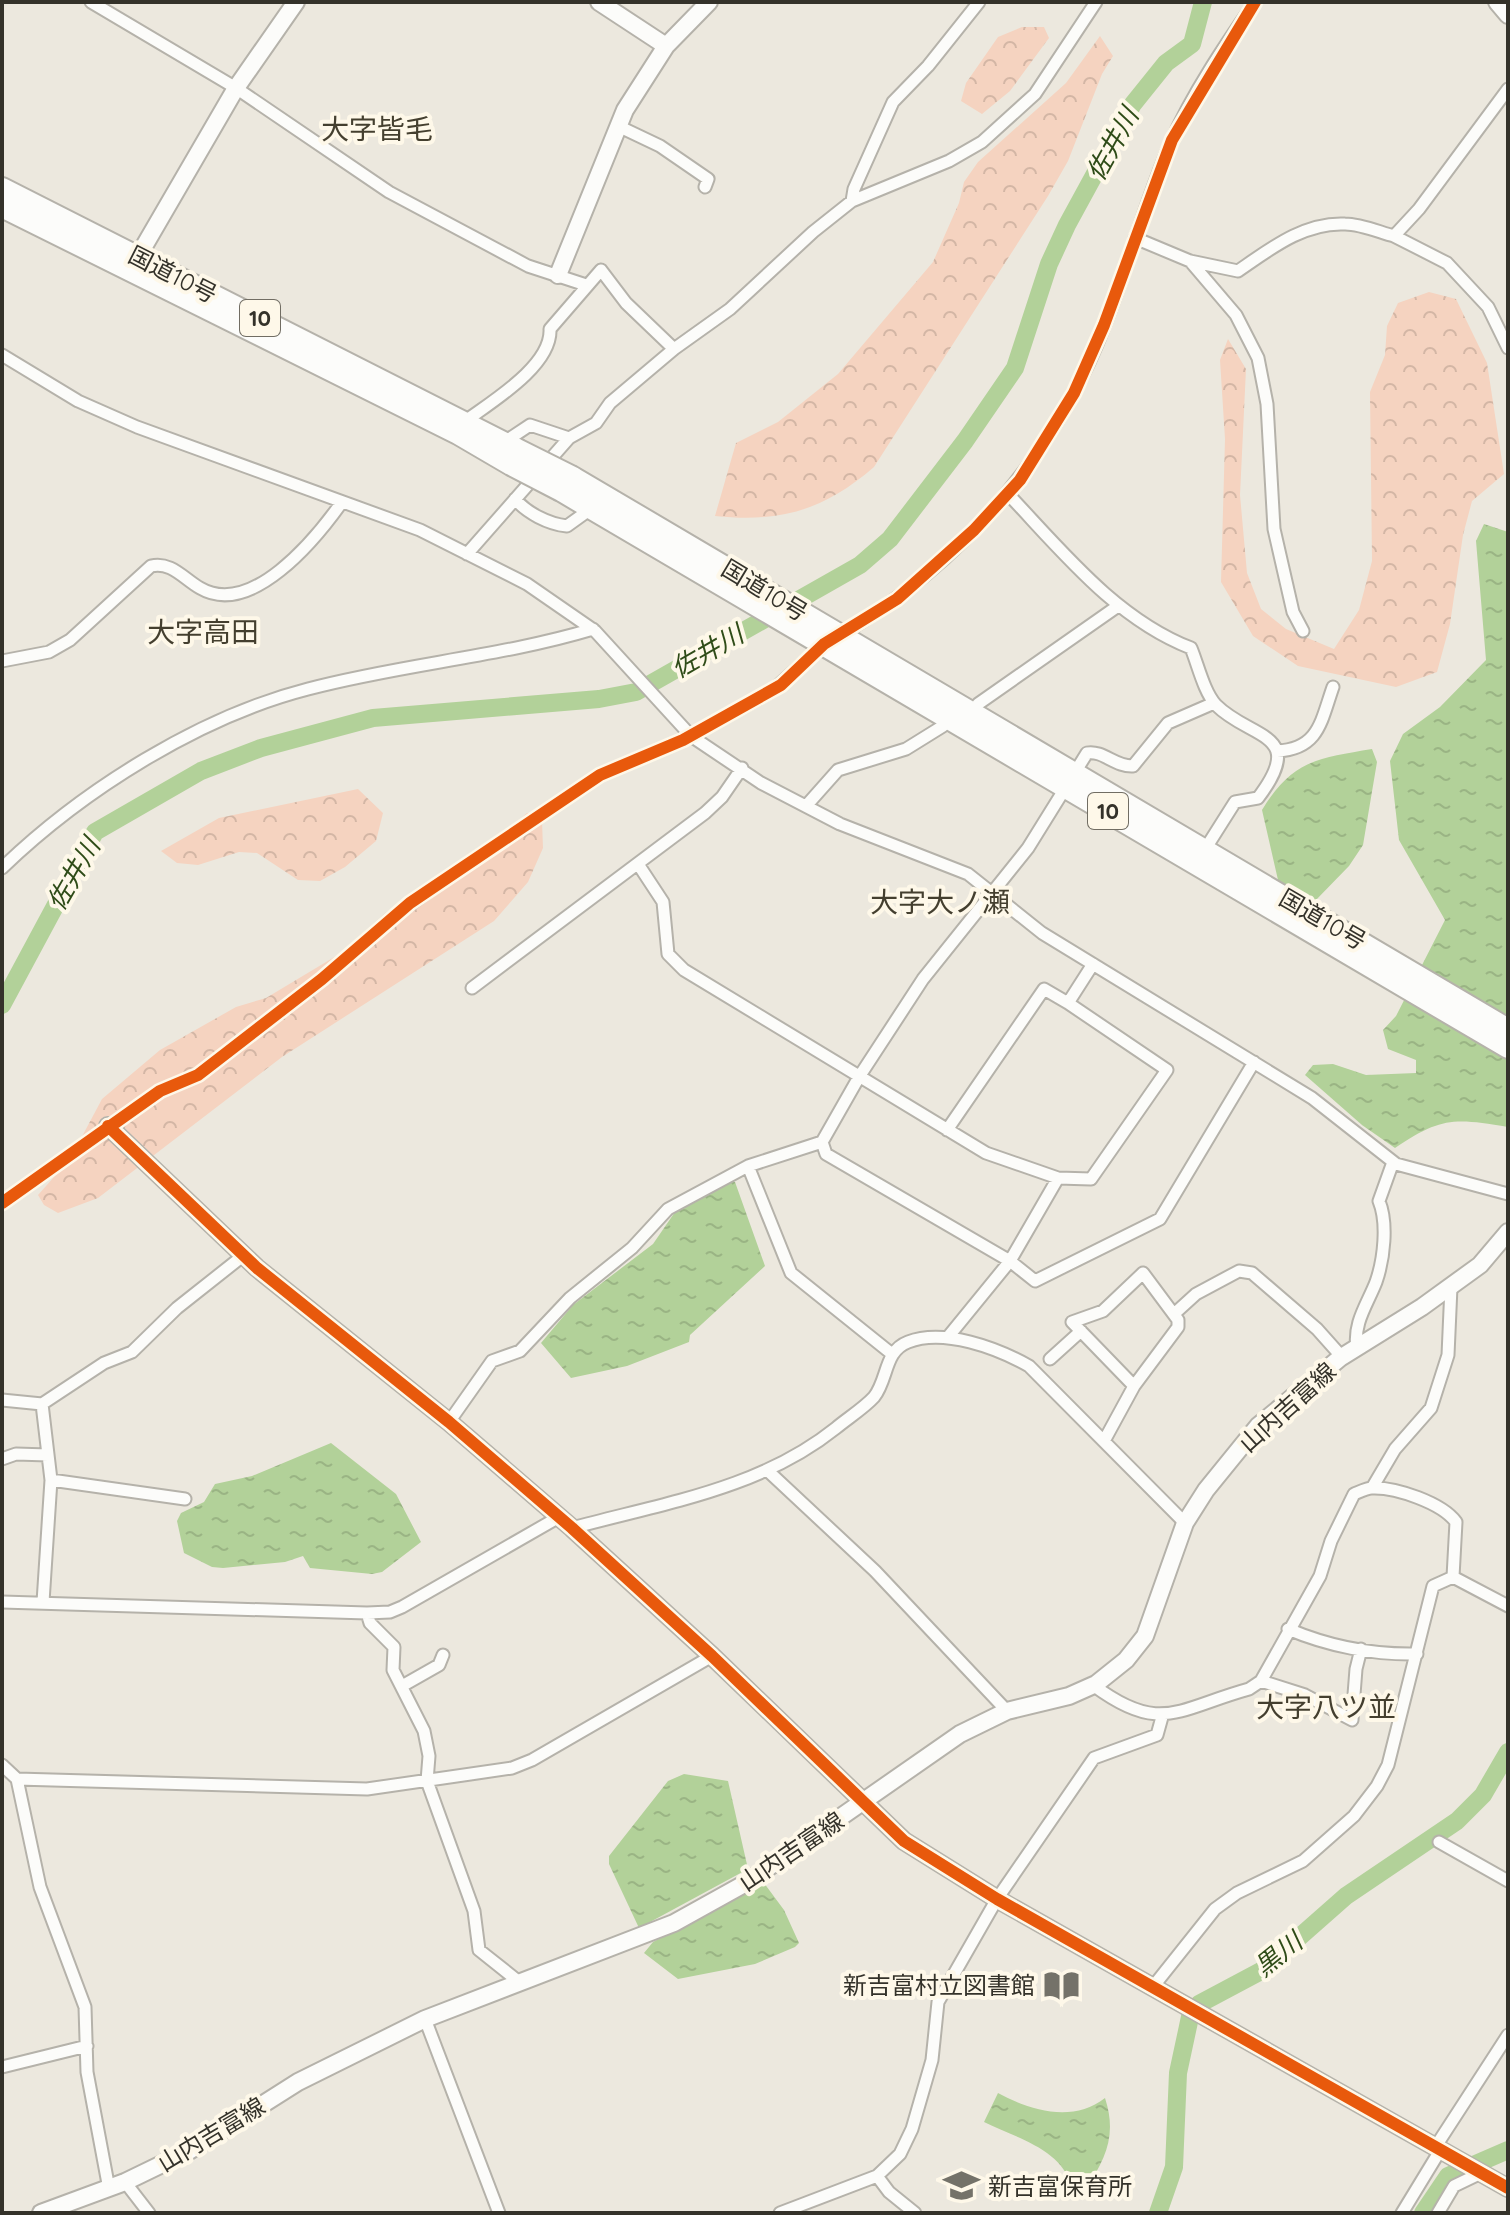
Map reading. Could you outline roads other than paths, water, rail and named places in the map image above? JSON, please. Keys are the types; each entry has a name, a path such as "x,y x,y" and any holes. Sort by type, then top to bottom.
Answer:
{"highway":[{"name":"国道10号","path":"2,188 134,264 444,427 510,452"},
{"name":"国道10号","path":"2,207 134,264 464,422 510,452 1406,977 1508,1029"},
{"name":"国道10号","path":"567,484 593,508 728,578"},
{"name":"国道10号","path":"1069,781 1204,851 1406,977 1508,1048"}],"street":[{"path":"91,2 236,88 389,192 528,266 586,285"},
{"path":"134,264 236,88 296,2"},
{"path":"599,2 666,46"},
{"path":"558,275 636,89 666,46 709,2"},
{"path":"852,201 893,102 928,66 979,2"},
{"path":"467,554 569,438 596,423 610,403 674,349 730,309 788,253 852,201 949,161 982,142 1035,94 1096,2"},
{"path":"2,1203 160,1091 198,1075 322,979 391,918 513,832 613,768 781,685 825,635 897,599 1008,494 1034,460 1074,393 1104,325 1172,140 1255,2"},
{"path":"1497,2 1508,15"},
{"path":"1394,236 1419,209 1508,89"},
{"path":"618,126 660,146 708,179 705,187"},
{"path":"1135,238 1190,261 1238,271 1283,240 1314,228 1346,223 1394,236 1447,263 1488,307 1508,348"},
{"path":"1190,261 1236,315 1258,358 1267,404 1274,529 1293,612 1303,631"},
{"path":"464,422 526,374 550,337 550,329 601,270 626,303 674,349"},
{"path":"2,355 78,401 137,427 420,530 543,593 597,634 687,731 784,797 840,824 968,874 990,895 1042,933 1312,1098 1393,1162 1508,1194"},
{"path":"510,452 530,425 569,438"},
{"path":"1008,494 1118,606 1171,640 1191,648 1214,703 1270,738 1277,751 1274,777 1258,798 1235,802 1204,851"},
{"path":"515,499 524,510 567,526 593,508"},
{"path":"2,661 49,652 70,640 151,566 167,566 217,596 233,596 251,590 293,558 342,502"},
{"path":"978,704 1118,606"},
{"path":"2,868 103,786 241,709 311,688 597,634"},
{"path":"1277,751 1296,750 1316,736 1333,687"},
{"path":"449,1422 492,1361 520,1351 570,1298 632,1248 668,1209 748,1166 822,1142 859,1077 923,979 1028,848 1090,751 1124,767 1133,766 1168,723 1214,703"},
{"path":"806,806 838,770 906,749 943,726"},
{"path":"472,988 722,797 742,768"},
{"path":"638,864 663,902 668,954 674,962 859,1077 947,1130 994,1157 1058,1178 1091,1179 1167,1070 1044,989 947,1130"},
{"path":"1068,1003 1093,964"},
{"path":"822,1142 826,1154 1010,1261 1029,1280 1035,1281 1160,1219 1254,1062"},
{"path":"108,1126 244,1255 566,1522 712,1656 904,1841 997,1899 1508,2188"},
{"path":"1174,1314 1196,1294 1239,1271 1252,1273 1349,1352 1354,1332 1377,1279 1385,1217 1379,1201 1393,1162"},
{"path":"748,1166 791,1273 892,1354"},
{"path":"948,1337 1010,1261 1058,1178"},
{"name":"山内吉富線","path":"41,2213 109,2189 189,2151 298,2082 425,2019 518,1981 602,1954 674,1923 746,1883 960,1734 1007,1711 1069,1696 1093,1685 1126,1660 1145,1636 1185,1523 1206,1490 1258,1426 1349,1352 1480,1265 1508,1232"},
{"path":"2,1400 42,1404 104,1363 132,1352 177,1308 244,1255"},
{"path":"1104,1441 1134,1386 1178,1327 1174,1314 1143,1273 1103,1311 1072,1322 1134,1386"},
{"path":"1372,1488 1395,1449 1431,1408 1448,1355 1451,1287"},
{"path":"1050,1359 1081,1331"},
{"path":"2,1602 390,1612 566,1522 712,1492 768,1471 803,1453 875,1396 892,1354 905,1343 948,1337 1011,1355 1029,1366 1185,1523"},
{"path":"42,1404 51,1480 43,1602"},
{"path":"2,1459 16,1454 48,1455"},
{"path":"768,1471 875,1571 1007,1711"},
{"path":"51,1480 185,1499"},
{"path":"1093,1685 1128,1708 1162,1717 1249,1689 1261,1681 1320,1576 1331,1541 1354,1494 1372,1488 1406,1494 1450,1513 1456,1522 1453,1577"},
{"path":"1453,1577 1508,1606"},
{"path":"1152,1988 1215,1909 1237,1893 1303,1861 1364,1805 1388,1765 1433,1586 1453,1577"},
{"path":"367,1613 370,1623 394,1647 393,1670 424,1731 429,1756 427,1781 474,1911 479,1950 518,1981"},
{"path":"1288,1629 1315,1641 1417,1654"},
{"path":"1261,1681 1305,1695 1352,1720 1356,1669 1361,1649"},
{"path":"402,1686 439,1665 443,1655"},
{"path":"17,1779 367,1789 512,1768 532,1760 712,1656"},
{"path":"780,2213 877,2176 900,2154 912,2129 932,2060 938,2002 997,1899 1094,1758 1157,1735 1162,1717"},
{"path":"2,1765 17,1779 40,1887 85,2007 87,2072 109,2189"},
{"path":"1439,1842 1508,1881"},
{"path":"425,2019 499,2213"},
{"path":"1402,2213 1508,2035"},
{"path":"2,2067 87,2046"},
{"path":"1438,2213 1454,2186 1477,2171"},
{"path":"877,2176 889,2192 915,2213"},
{"path":"125,2182 149,2213"}],"water":[{"path":"1484,524 1508,532 1508,1127 1448,1122 1424,1130 1395,1148 1362,1125 1305,1075 1313,1065 1333,1064 1366,1075 1416,1073 1416,1060 1388,1049 1383,1030 1396,1016 1445,920 1399,840 1390,761 1403,734 1440,707 1486,660 1476,541"},
{"path":"1372,749 1377,762 1363,845 1349,866 1315,901 1278,880 1262,810 1284,781 1308,764"},
{"path":"735,1182 765,1266 690,1335 689,1342 627,1366 571,1378 541,1343 573,1305 653,1244 675,1212"},
{"path":"331,1443 396,1494 421,1542 382,1572 372,1574 310,1568 303,1556 285,1562 212,1567 184,1553 177,1521 181,1513 204,1502 215,1484 252,1476"},
{"path":"684,1774 728,1781 748,1869 639,1928 609,1864 609,1856 668,1781"},
{"path":"764,1883 784,1910 799,1943 795,1947 755,1964 678,1979 644,1953 653,1942"},
{"path":"998,2093 1024,2105 1052,2112 1079,2110 1105,2098 1110,2123 1108,2146 1086,2189 1071,2187 1059,2163 1036,2146 984,2122"}],"waterway":[{"name":"佐井川","path":"2,1005 95,832 201,771 261,748 373,718 599,699 636,692 860,565 890,539 965,441 1015,368 1049,264 1067,225 1133,104 1166,63 1192,44 1203,2"},
{"name":"黒川","path":"1158,2213 1174,2167 1178,2073 1190,2017 1199,2004 1261,1971 1346,1896 1457,1821 1483,1795 1508,1752"},
{"path":"1423,2213 1448,2176 1508,2150"}],"place":[{"name":"新吉富村立図書館","path":"1061,1985"},
{"name":"新吉富保育所","path":"962,2186"}],"district":[{"name":"大字皆毛","path":"377,128"},
{"name":"大字高田","path":"203,631"},
{"name":"大字大ノ瀬","path":"940,901"},
{"name":"大字八ツ並","path":"1326,1706"}]}
